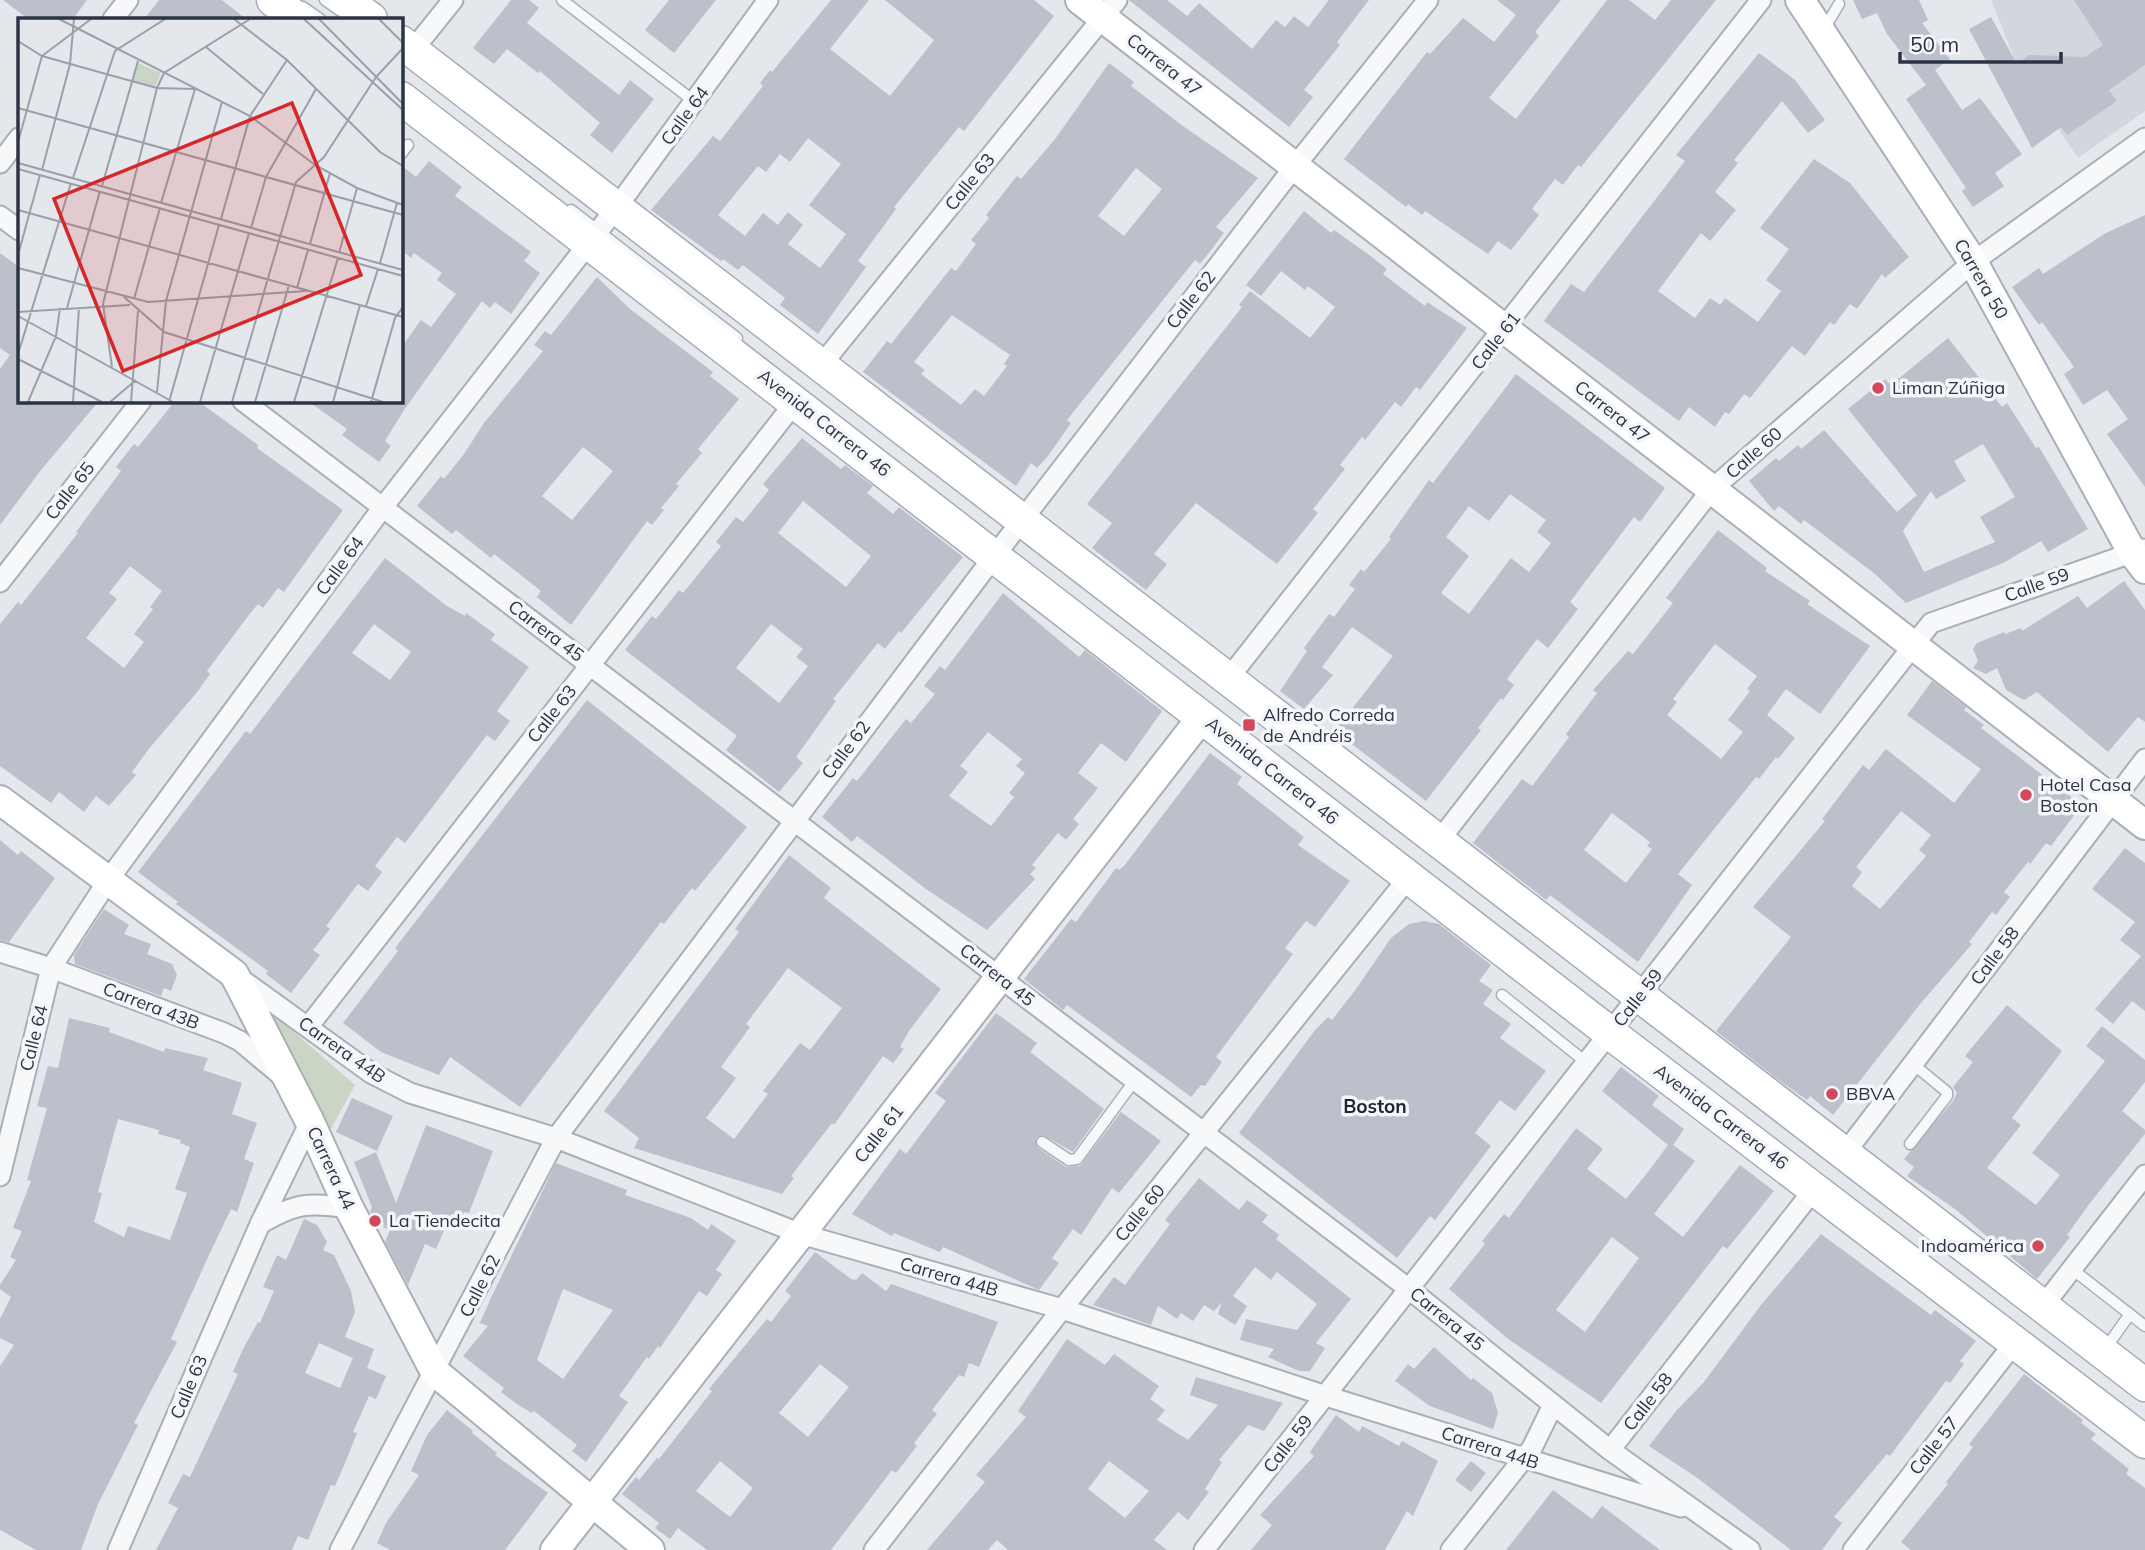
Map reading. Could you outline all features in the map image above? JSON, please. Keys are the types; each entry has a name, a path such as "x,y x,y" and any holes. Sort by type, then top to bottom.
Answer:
{"main road":[{"path":"273,0 297,18"},
{"path":"345,0 370,18"},
{"name":"Avenida Carrera 46","path":"407,47 606,222 796,401 999,546 1202,718 1409,877 1614,1029 1815,1188 2145,1442"},
{"name":"Avenida Carrera 46","path":"402,99 606,222 822,364 1020,524 1633,1002 1844,1153 2145,1385"}],"street":[{"path":"114,18 128,0"},
{"path":"407,47 453,0"},
{"name":"Calle 64","path":"0,1176 51,968 109,879 383,507 696,103 768,0"},
{"name":"Carrera 47","path":"1080,0 1110,9 1295,166 2145,825"},
{"name":"Calle 62","path":"340,1550 556,1139 999,546 1020,524 1295,166 1428,0"},
{"name":"Calle 61","path":"1221,682 1505,329 1761,0"},
{"name":"Carrera 50","path":"1800,0 1973,262 2141,557"},
{"name":"Calle 63","path":"822,364 1110,9"},
{"name":"Calle 60","path":"1435,849 1712,489 1973,262 2145,138"},
{"path":"0,163 18,139"},
{"path":"0,216 18,229"},
{"name":"Calle 63","path":"308,1027 796,401"},
{"name":"Calle 65","path":"0,582 140,402"},
{"name":"Carrera 45","path":"244,402 795,818 1409,1289 1610,1450 1750,1550"},
{"name":"Calle 59","path":"1204,1550 1931,623 2141,557"},
{"name":"Calle 61","path":"555,1550 1202,718"},
{"name":"Calle 58","path":"1844,1153 2145,759"},
{"name":"Carrera 44","path":"0,800 234,974 310,1122 349,1208 435,1372 650,1550"},
{"name":"Calle 60","path":"874,1550 1062,1309 1409,877"},
{"name":"Carrera 43B","path":"0,952 51,968 232,1037 289,1082"},
{"name":"Carrera 44B","path":"234,974 371,1073 410,1093 556,1139 801,1234 1062,1309 1326,1396 1696,1512"},
{"name":"Calle 63","path":"118,1550 260,1224 310,1122"},
{"path":"2043,1306 2145,1175"},
{"name":"Calle 58","path":"1610,1450 1815,1188"},
{"path":"260,1224 288,1207 314,1202 349,1208"},
{"name":"Calle 57","path":"1853,1550 2015,1342"},
{"path":"1451,1550 1523,1459 1543,1429 1553,1405"}],"lane":[{"path":"294,0 319,18"},
{"path":"325,0 349,18"},
{"path":"562,0 696,103"},
{"path":"1822,32 1839,4"},
{"path":"402,153 408,145"},
{"path":"563,204 606,222 743,342"},
{"path":"874,419 1020,524 1159,639"},
{"path":"1068,599 1270,755"},
{"path":"1460,902 1614,1029 1725,1106"},
{"path":"1502,995 1587,1063"},
{"path":"1910,1144 1947,1096 1913,1064"},
{"path":"1042,1142 1069,1160 1077,1158 1135,1080"},
{"path":"2072,1269 2145,1326"},
{"path":"2102,1352 2130,1314"}],"shaded area":[{"path":"1991,0 2121,0 2145,36 2145,111 2078,158 2020,72"}],"green space":[{"path":"270,1011 355,1085 327,1136"}],"building":[{"path":"3,0 87,0 74,18 27,18"},
{"path":"159,0 222,0 245,18 145,18"},
{"path":"511,0 529,0 539,8 527,23 619,95 630,80 654,99 612,153 590,135 600,123 540,71 538,73 507,49 494,64 473,48"},
{"path":"669,0 716,0 674,53 645,30"},
{"path":"831,0 869,0 830,49 890,96 934,40 885,0 1034,0 1054,16 964,131 959,127 894,207 896,209 858,261 866,267 818,334 780,305 785,298 743,265 738,270 723,259 721,261 651,210 713,136 720,141 763,86 760,83 770,70 772,72","holes":["808,138 841,164 809,205 846,234 820,268 788,244 803,225 788,212 778,225 763,213 745,236 718,215 758,166 766,172 780,154 790,162"]},
{"path":"1129,0 1167,0 1187,16 1199,3 1252,49 1276,20 1285,27 1294,16 1308,27 1329,0 1369,0 1337,42 1340,45 1304,90 1313,97 1289,127"},
{"path":"1497,0 1561,0 1535,32 1539,36 1489,98 1516,119 1607,0 1629,0 1655,20 1671,0 1716,0 1581,167 1578,165 1563,185 1555,179 1532,209 1539,215 1511,250 1498,241 1488,254 1425,211 1422,215 1408,204 1406,207 1344,159 1427,52 1430,54 1463,18 1494,42 1516,15"},
{"path":"1853,0 1919,0 1928,20 1922,23 1950,59 1935,70 1962,110 1980,98 2022,154 1995,173 2004,186 1973,207 1962,191 1966,188 1906,99 1926,85 1887,34 1877,13 1862,19"},
{"path":"2074,0 2145,0 2145,65 2109,90 2117,101 2067,135 2061,127 2032,148 1969,29 1991,17 2017,64 2029,55 2085,57 2103,45"},
{"path":"1759,53 1795,80 1825,120 1808,133 1782,101 1734,160 1738,163 1715,192 1736,210 1710,241 1701,233 1658,291 1695,318 1710,298 1720,305 1725,298 1758,322 1781,291 1766,280 1789,249 1760,228 1814,159 1850,183 1909,257 1885,278 1882,274 1857,309 1850,304 1834,325 1830,322 1805,356 1792,346 1750,398 1744,394 1729,414 1725,412 1715,427 1689,407 1679,421 1544,321 1571,284 1584,292 1685,161 1676,155"},
{"path":"1109,63 1134,82 1131,86 1258,178 1216,227 1224,233 1208,254 1200,264 1195,260 1067,420 1071,423 1048,456 1037,468 1031,463 1016,486 863,372 887,341 891,344 951,268 956,271 976,244 971,240 989,218 986,215 1017,176 1021,179 1055,139","holes":["1136,168 1162,189 1124,236 1098,216","952,315 1010,355 1004,364 1007,366 984,396 975,389 961,405 921,374 925,370 914,362"]},
{"path":"429,161 462,187 455,196 531,252 524,261 540,273 511,314 495,302 490,308 482,301 404,410 385,441 391,446 379,462 342,435 347,429 309,402 402,402 402,347 421,320 431,327 456,294 437,280 442,273 414,253 411,258 402,251 402,166 416,177"},
{"path":"1304,211 1331,233 1334,230 1368,254 1387,269 1383,274 1425,306 1427,302 1467,328 1420,390 1416,387 1401,407 1395,402 1365,440 1362,437 1340,465 1345,469 1313,509 1318,513 1277,564 1196,503 1154,554 1167,564 1146,590 1092,548 1112,523 1087,504 1242,307 1239,305 1250,291 1310,338 1335,307 1308,286 1305,290 1281,271 1261,296 1246,285"},
{"path":"2145,215 2145,487 2107,434 2128,419 2107,390 2083,405 2064,374 2074,367 2042,322 2039,325 2012,287 2039,268 2043,274 2104,234"},
{"path":"0,253 18,266 18,402 98,402 41,470 0,525 0,369 10,355 0,348"},
{"path":"597,277 630,309 713,372 710,376 739,399 698,449 702,453 676,484 679,486 661,508 664,510 652,525 647,521 571,625 537,597 541,591 494,554 491,558 456,530 452,534 417,506 441,476 444,479 484,423 543,351 534,345 545,331 551,335","holes":["583,447 613,471 572,520 542,496"]},
{"path":"1948,338 2002,407 2007,403 2036,448 2039,447 2088,529 2048,552 2041,541 2003,563 1906,603 1875,574 1804,520 1801,524 1779,506 1774,511 1749,481 1776,458 1779,461 1798,445 1801,449 1824,430 1897,512 1917,495 1848,409 1885,379 1891,385","holes":["1983,444 2015,497 1980,517 1995,542 1924,572 1903,531 1931,491 1936,499 1966,481 1954,461"]},
{"path":"1516,374 1665,488 1640,522 1634,517 1570,602 1578,609 1548,648 1537,639 1507,679 1514,685 1478,728 1481,730 1426,801 1335,731 1393,656 1352,627 1322,667 1333,675 1304,709 1280,691 1307,651 1304,648 1329,614 1334,617 1355,589 1349,585 1361,569 1364,572 1391,539 1389,537 1429,480 1433,483","holes":["1510,494 1546,520 1537,532 1551,543 1529,572 1511,558 1469,614 1441,593 1469,556 1446,537 1469,506 1489,521"]},
{"path":"174,402 199,402 258,445 257,448 343,510 284,592 278,588 263,608 258,604 248,616 207,671 210,674 198,691 132,772 136,775 109,806 96,796 84,812 59,792 51,803 0,766 0,624 18,602 21,605 78,533 76,532 121,471 116,467 134,444 138,447","holes":["130,566 162,591 150,607 153,609 134,634 144,642 124,668 86,638 117,599 109,593"]},
{"path":"802,438 841,469 845,465 873,486 867,493 893,514 899,507 963,557 901,633 899,631 885,649 878,643 833,699 836,701 796,757 803,763 779,792 726,750 737,736 625,650 652,616 656,619 679,590 683,593 721,546 716,542 736,517 743,522 769,490 763,484","holes":["803,501 871,556 846,587 778,533","771,624 803,649 796,657 808,666 779,703 736,668"]},
{"path":"1718,530 1767,568 1765,571 1810,601 1807,604 1870,646 1820,714 1786,689 1767,715 1795,738 1759,779 1756,777 1678,874 1692,885 1638,962 1550,895 1546,900 1473,843 1522,779 1532,786 1569,737 1566,734 1597,693 1593,690 1628,651 1633,654 1673,603 1666,598","holes":["1715,644 1757,676 1747,689 1750,691 1728,720 1743,732 1721,759 1667,715 1677,702 1673,699","1612,813 1650,842 1647,846 1652,849 1626,883 1584,850"]},
{"path":"385,558 447,606 465,616 466,613 495,634 491,640 529,667 497,711 510,721 495,741 487,735 405,843 397,837 375,866 382,872 368,891 358,884 326,926 330,929 313,950 320,955 291,993 266,974 268,971 176,904 178,902 138,872 246,731 250,734","holes":["374,624 411,652 390,680 352,653"]},
{"path":"2124,581 2145,610 2145,722 2138,717 2108,752 2037,692 2024,700 2006,690 1997,668 1986,674 1973,668 1978,661 1973,649 1977,643 2004,632 2005,634 2021,628 2022,631 2078,596 2087,608"},
{"path":"1003,593 1079,657 1085,650 1162,711 1126,762 1101,743 1078,773 1098,788 1073,819 1079,824 1066,840 1058,833 1032,865 1036,868 1030,874 1035,879 987,930 926,889 857,836 852,842 822,817 853,778 857,781 906,719 911,723 935,694 924,686 940,666 945,670","holes":["988,732 1022,759 1016,766 1025,773 1009,793 1014,797 991,826 949,796 968,772 960,766"]},
{"path":"1932,681 1966,707 1964,710 1984,725 1981,728 2082,805 2051,846 2046,843 2030,864 2028,862 2004,892 2010,897 1996,915 1992,912 1969,942 1972,944 1921,1003 1833,1115 1810,1096 1807,1100 1776,1078 1716,1031 1791,937 1753,907 1825,821 1822,819 1863,765 1869,770 1886,749 1954,803 1981,769 1907,715","holes":["1901,811 1931,835 1919,850 1926,856 1880,909 1852,886 1862,872 1856,867"]},
{"path":"587,700 747,827 695,891 692,888 664,924 661,922 520,1107 450,1057 439,1075 381,1052 343,1023 398,951 395,948"},
{"path":"1210,753 1242,777 1237,784 1304,837 1298,845 1350,881 1315,927 1306,921 1285,948 1293,954 1216,1057 1222,1062 1205,1086 1201,1085 1191,1097 1067,1005 1063,1010 1024,979 1071,919 1076,922 1116,868 1119,870 1124,866"},
{"path":"0,840 18,855 21,851 55,878 9,942 0,940"},
{"path":"2125,848 2145,863 2145,1011 2132,1001 2113,1024 2095,1009 2141,956 2120,940 2135,922 2092,889"},
{"path":"789,855 831,888 824,898 941,989 909,1031 900,1047 904,1049 893,1063 883,1056 834,1125 832,1123 791,1176 794,1178 782,1194 634,1148 639,1138 604,1111 739,932 735,929","holes":["788,968 842,1008 810,1050 800,1043 763,1091 768,1094 734,1139 706,1118 736,1078 721,1067 750,1027 746,1024"]},
{"path":"104,909 129,925 124,934 151,944 147,954 172,964 177,975 171,991 164,988 161,996 75,964 74,955"},
{"path":"1424,921 1439,924 1491,965 1479,981 1493,990 1483,1004 1511,1024 1500,1038 1546,1071 1515,1111 1500,1100 1475,1133 1491,1146 1435,1220 1430,1216 1397,1258 1239,1133 1315,1030 1328,1017 1332,1020 1391,938 1409,924"},
{"path":"2007,1005 2062,1051 2012,1118 2021,1125 1987,1168 2036,1205 2060,1175 2032,1153 2105,1061 2086,1046 2102,1026 2145,1060 2145,1082 2122,1111 2145,1130 2145,1134 2090,1203 2067,1235 2070,1237 2037,1279 1955,1209 1907,1176 1914,1167 1904,1159 1953,1101 1957,1093 1953,1087 1973,1062 1965,1056"},
{"path":"996,1013 1037,1043 1030,1052 1104,1109 1073,1152 1043,1135 1036,1138 1038,1148 1066,1167 1080,1166 1121,1112 1161,1141 1119,1193 1112,1188 1081,1235 1073,1229 1052,1258 1059,1263 1039,1290 943,1247 940,1252 894,1233 892,1236 852,1214 900,1149 906,1154 946,1101 935,1093"},
{"path":"69,1018 110,1028 109,1032 164,1052 165,1048 208,1058 203,1070 242,1083 232,1114 257,1123 244,1159 254,1163 237,1212 231,1209 209,1255 171,1339 177,1342 134,1423 138,1425 98,1504 81,1550 36,1550 0,1530 0,1366 14,1345 0,1338 0,1319 11,1297 0,1289 0,1285 16,1260 10,1257 22,1231 13,1228 31,1181 27,1180 47,1108 37,1106 48,1066 58,1068","holes":["118,1119 159,1130 158,1134 181,1140 180,1143 190,1147 175,1189 187,1193 170,1240 128,1226 124,1237 94,1222 102,1193 98,1192"]},
{"path":"1621,1067 1659,1096 1652,1105 1684,1129 1673,1145 1695,1161 1654,1214 1683,1237 1740,1165 1774,1191 1727,1249 1723,1246 1601,1403 1507,1338 1449,1289 1485,1244 1482,1241 1504,1214 1509,1218 1576,1128 1603,1149 1587,1169 1626,1199 1648,1172 1668,1145 1602,1091","holes":["1612,1237 1639,1258 1585,1332 1556,1310"]},
{"path":"352,1098 393,1116 377,1151 336,1132"},
{"path":"426,1125 493,1151 469,1213 464,1212 462,1218 451,1214 436,1249 425,1244 408,1285 385,1242 390,1230 383,1227 384,1223 370,1212 372,1207 354,1162 376,1152 396,1203"},
{"path":"556,1163 627,1190 625,1195 691,1218 708,1230 711,1224 736,1241 716,1270 722,1274 707,1296 699,1291 660,1348 658,1346 649,1359 647,1357 619,1396 628,1402 586,1462 572,1451 577,1445 534,1411 532,1413 518,1405 501,1392 504,1388 463,1356 488,1326 480,1323","holes":["563,1289 613,1310 563,1379 537,1360"]},
{"path":"1199,1178 1239,1210 1247,1200 1268,1215 1262,1222 1279,1235 1276,1239 1351,1299 1316,1343 1325,1348 1310,1371 1299,1371 1268,1357 1274,1349 1240,1340 1246,1319 1297,1330 1317,1304 1277,1272 1271,1280 1255,1267 1233,1296 1247,1306 1235,1325 1218,1314 1222,1302 1214,1311 1204,1305 1193,1321 1181,1313 1177,1319 1158,1306 1151,1325 1093,1305 1114,1277 1125,1285 1170,1224 1165,1220"},
{"path":"304,1219 317,1225 327,1242 323,1250 334,1255 351,1291 355,1312 345,1337 374,1349 367,1368 386,1376 376,1399 369,1396 353,1432 357,1433 345,1463 335,1486 331,1485 308,1540 298,1536 292,1550 156,1550 178,1508 168,1503 183,1474 190,1477 238,1374 233,1372 243,1349 258,1322 260,1323 274,1291 263,1287 277,1255 286,1260","holes":["319,1343 353,1358 340,1388 305,1373"]},
{"path":"1821,1234 1931,1315 1935,1310 1976,1341 1960,1361 1964,1364 1950,1383 1946,1381 1890,1456 1887,1454 1834,1517 1842,1523 1822,1550 1791,1550 1696,1477 1649,1446 1676,1411 1704,1382 1761,1305"},
{"path":"815,1252 851,1279 856,1280 862,1273 886,1291 891,1284 998,1322 979,1367 969,1363 964,1377 959,1375 932,1410 937,1414 914,1443 917,1446 896,1473 892,1470 831,1550 707,1550 678,1528 670,1539 655,1528 659,1523 622,1494 636,1477 639,1480 657,1458 659,1459 712,1391 709,1389 767,1319 771,1322 791,1296 785,1291","holes":["820,1364 849,1387 808,1437 779,1413","720,1461 753,1488 730,1517 696,1491"]},
{"path":"1067,1339 1105,1365 1114,1354 1159,1386 1150,1399 1165,1410 1157,1420 1188,1440 1218,1405 1190,1395 1196,1377 1283,1403 1264,1431 1248,1425 1219,1460 1222,1462 1205,1489 1209,1492 1188,1520 1178,1512 1154,1540 1167,1550 1008,1550 997,1540 988,1550 927,1550 985,1482 976,1475 1026,1417 1018,1411","holes":["1109,1461 1149,1491 1125,1518 1088,1489"]},
{"path":"1434,1347 1471,1380 1473,1378 1492,1393 1498,1413 1493,1429 1430,1406 1395,1381 1408,1364 1414,1369"},
{"path":"2024,1374 2083,1420 2081,1423 2096,1434 2091,1439 2129,1469 2126,1474 2145,1488 2145,1550 1911,1550 1901,1542 1948,1484 1946,1482 1973,1447 1969,1444"},
{"path":"447,1410 497,1453 495,1455 548,1493 505,1550 390,1550 377,1543 386,1523 419,1475 411,1471 427,1435"},
{"path":"1336,1415 1359,1432 1362,1426 1399,1446 1402,1441 1438,1461 1413,1516 1407,1511 1385,1550 1251,1550 1272,1525 1260,1515 1314,1456 1310,1452"},
{"path":"1471,1461 1486,1473 1471,1492 1455,1480"},
{"path":"1553,1490 1592,1519 1602,1506 1660,1550 1506,1550"}],"place":[{"name":"Liman Zúñiga","path":"1878,388"},
{"name":"Alfredo Correda de Andréis","path":"1249,725"},
{"name":"Hotel Casa Boston","path":"2026,795"},
{"name":"BBVA","path":"1832,1094"},
{"name":"La Tiendecita","path":"375,1221"},
{"name":"Indoamérica","path":"2038,1246"}],"district":[{"name":"Boston","path":"1375,1106"}]}
